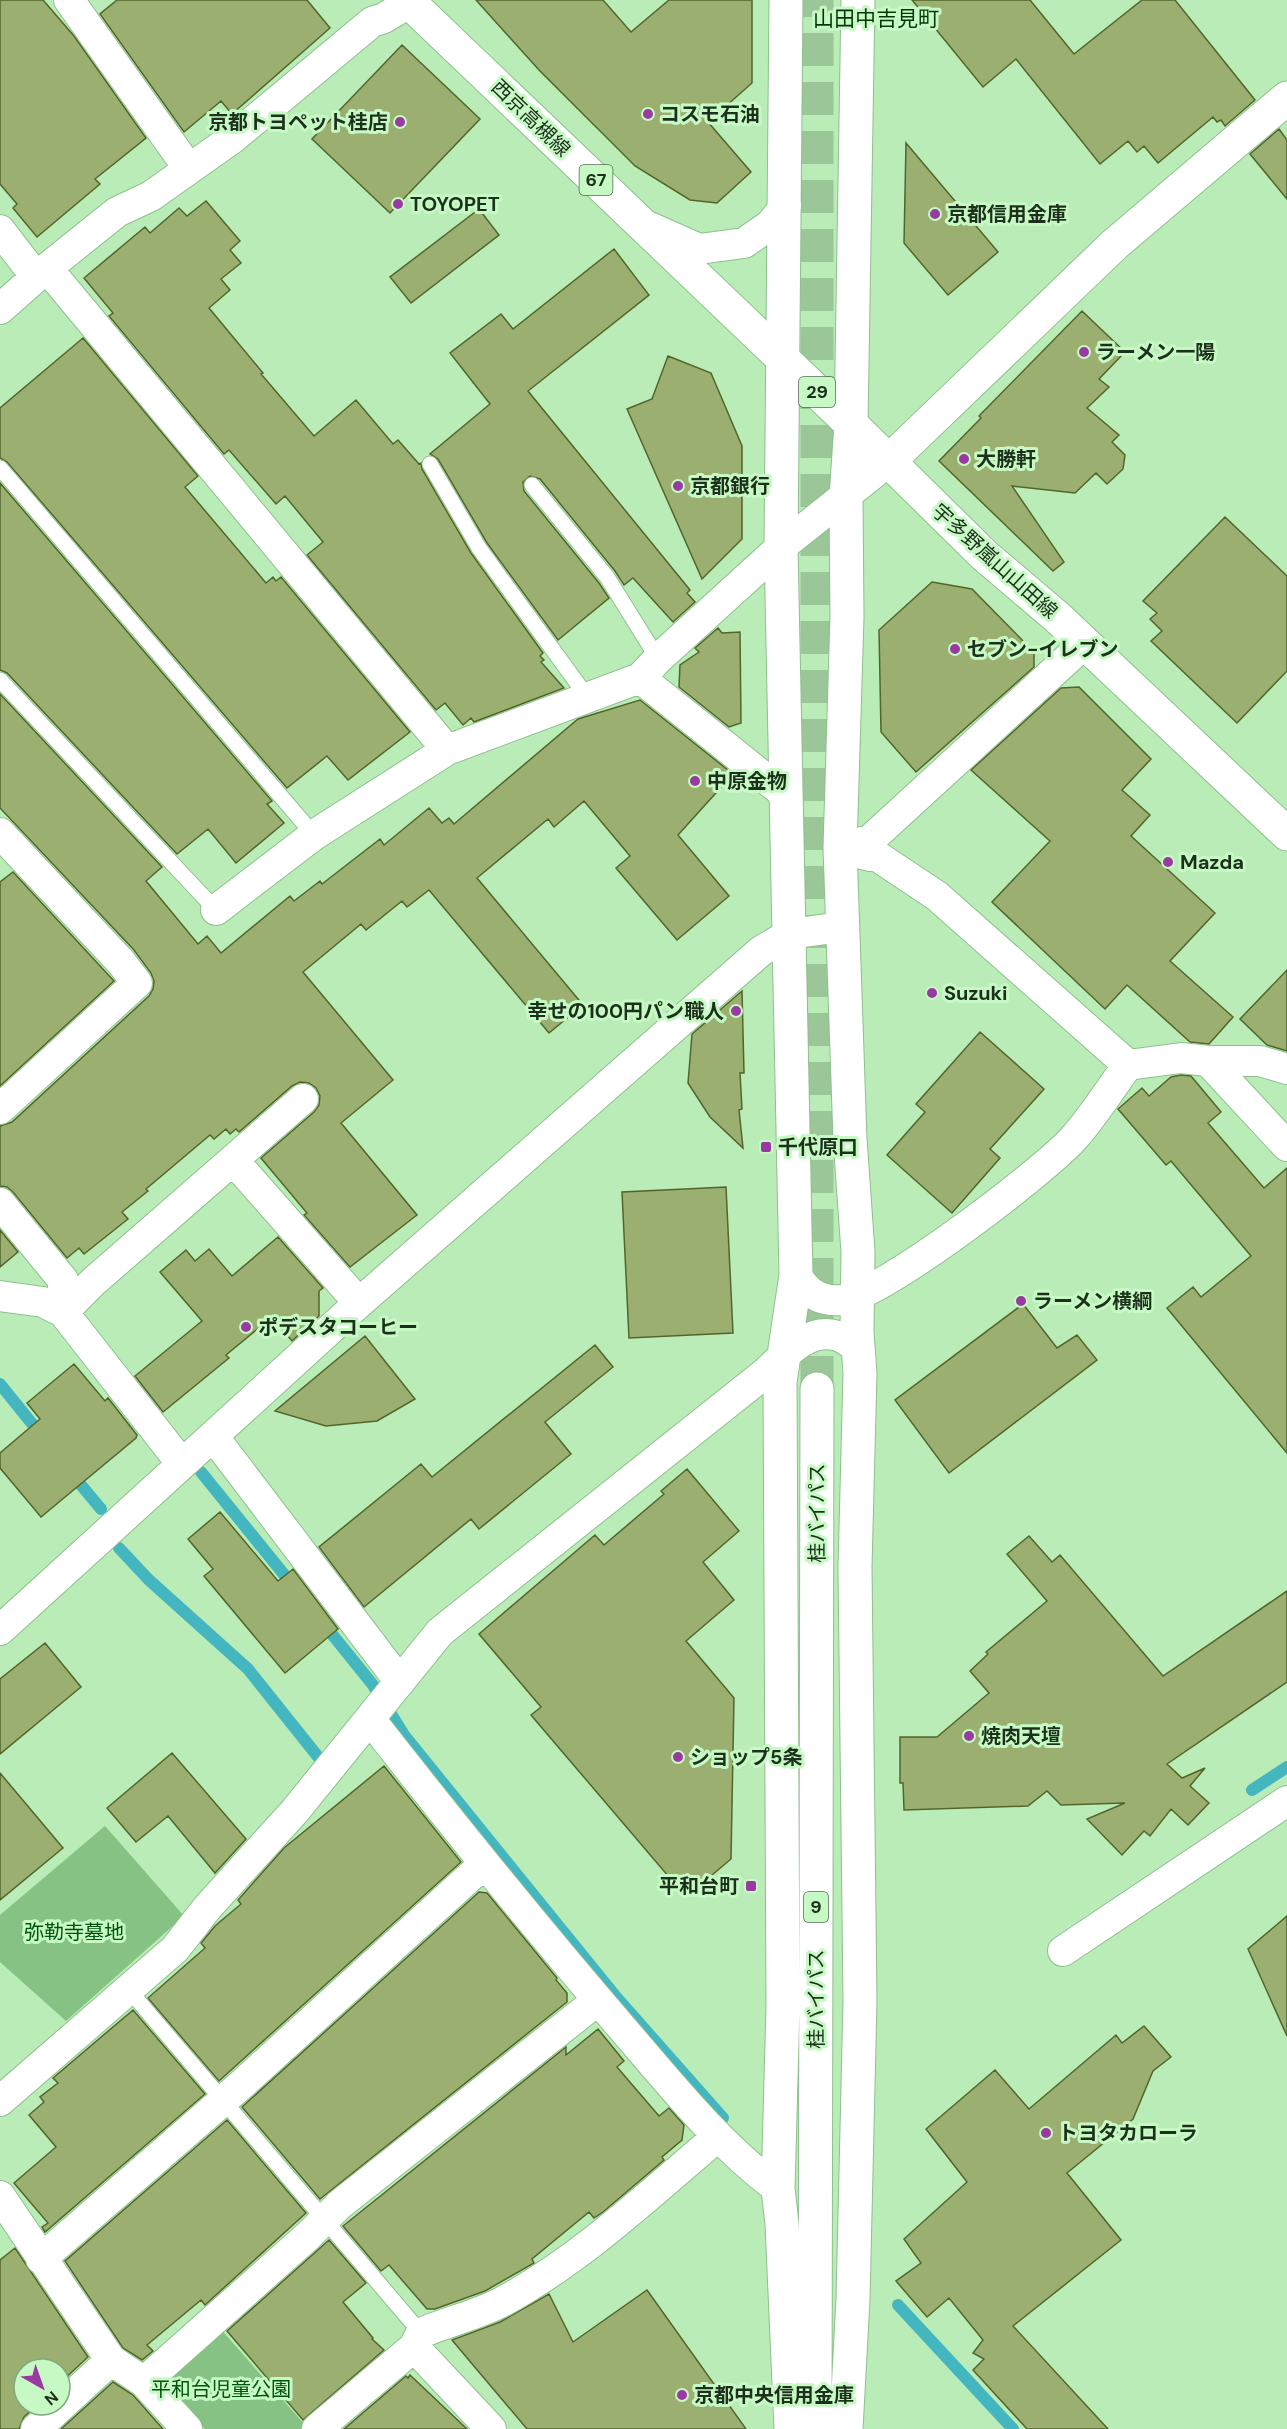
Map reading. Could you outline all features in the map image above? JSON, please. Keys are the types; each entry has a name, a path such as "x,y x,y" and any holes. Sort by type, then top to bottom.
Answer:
{"main road":[{"path":"786,0 786,206 781,547 796,1275 780,1382 783,2006 778,2189 782,2224 791,2429"},
{"path":"846,2429 853,2300 860,2001 855,1567 859,1349 858,1252 850,1139 840,848 847,617 846,498 851,424 858,0"},
{"name":"西京高槻線","path":"410,1 784,360"},
{"path":"889,461 1115,244 1287,98"},
{"name":"宇多野嵐山山田線","path":"784,360 984,555 1086,643 1287,834"},
{"name":"桂バイパス","path":"815,2429 817,1389"}],"street":[{"path":"69,0 189,170"},
{"path":"0,309 41,272 117,212 151,196 189,170 232,138 372,22 384,18 410,1"},
{"path":"641,223 699,249 744,243 770,225 786,206"},
{"path":"0,230 41,272 447,750"},
{"path":"216,910 314,835 447,750 588,698 649,668 781,547 846,498 889,461"},
{"path":"840,848 870,840 1086,643"},
{"path":"649,668 785,794"},
{"path":"0,1109 137,983 121,962 2,840"},
{"path":"840,848 877,856 937,896 1128,1065"},
{"path":"0,1630 359,1304 762,951 790,934 841,927"},
{"path":"796,1275 807,1291 823,1299 842,1300 857,1296 925,1254 1048,1164 1074,1138 1128,1065 1181,1058 1208,1061 1260,1061 1287,1069"},
{"path":"1208,1061 1287,1146"},
{"path":"63,1312 93,1282 303,1099"},
{"path":"234,1161 359,1304"},
{"path":"0,1203 63,1280 63,1312"},
{"path":"0,1296 43,1302 63,1312 182,1464"},
{"path":"0,2101 175,1949 207,1908 294,1812 440,1632 803,1341 816,1335 838,1336 859,1349"},
{"path":"213,1436 400,1682"},
{"path":"370,1719 484,1864 717,2138 778,2189"},
{"path":"1064,1951 1287,1801"},
{"path":"41,2259 222,2101 484,1864"},
{"path":"144,2382 339,2205 598,2000"},
{"path":"317,2429 418,2340 501,2303 533,2283 588,2245 717,2138"},
{"path":"6,2216 41,2259 111,2360 144,2382 187,2429"},
{"path":"418,2340 491,2429"},
{"path":"36,2429 111,2360"}],"lane":[{"path":"430,464 479,548 588,698"},
{"path":"0,468 314,835"},
{"path":"532,485 608,577 649,668"},
{"path":"0,680 216,910"},
{"path":"129,1990 325,2220 418,2340"}],"green space":[{"name":"弥勒寺墓地","path":"105,1826 184,1916 66,2021 0,1962 0,1915"},
{"name":"平和台児童公園","path":"219,2327 305,2425 300,2429 205,2429 167,2389 167,2373"}],"building":[{"path":"0,0 43,0 74,36 146,138 95,179 100,184 37,237 13,208 17,204 0,184"},
{"path":"117,0 307,0 330,28 232,114 221,101 184,132 100,14"},
{"path":"476,0 603,0 631,32 669,0 752,0 752,83 708,122 751,172 717,203 690,200 635,166 539,70"},
{"path":"912,0 1030,0 1074,54 1142,0 1175,0 1255,100 1225,126 1221,120 1217,122 1213,117 1158,163 1144,146 1137,152 1128,141 1100,164 1016,59 983,87"},
{"path":"402,45 480,119 390,213 312,139"},
{"path":"1279,129 1287,140 1287,199 1250,154"},
{"path":"906,143 998,252 948,295 904,243"},
{"path":"206,201 240,241 230,250 241,263 221,279 230,290 209,308 314,436 356,400 393,444 398,440 419,464 421,463 422,469 471,553 543,653 540,656 544,660 541,662 564,688 474,722 471,718 463,725 445,703 436,710 307,555 323,542 285,496 276,504 229,450 224,454 109,316 113,313 84,278 145,227 150,233 179,208 187,216"},
{"path":"479,209 499,235 411,303 390,277"},
{"path":"614,249 649,295 528,391 690,590 687,593 695,602 673,622 633,578 624,585 540,479 530,476 523,482 524,491 609,598 558,640 487,543 438,459 430,454 490,404 450,353 501,314 513,329"},
{"path":"1082,311 1125,352 1099,379 1109,387 1087,408 1119,435 1112,442 1125,455 1123,469 1107,484 1096,473 1075,493 1012,486 1064,562 1053,571 939,461 981,418 979,416"},
{"path":"83,338 198,476 185,487 266,583 273,577 276,581 281,577 410,732 348,780 327,756 287,788 7,462 0,458 0,408"},
{"path":"668,356 711,373 742,446 742,539 702,579 627,409 652,399"},
{"path":"0,483 272,801 267,804 284,823 236,863 208,829 177,854 7,673 0,670"},
{"path":"1225,517 1287,576 1287,671 1237,723 1151,641 1162,631 1150,619 1157,613 1143,601"},
{"path":"932,582 972,589 1034,652 1034,667 916,772 881,732 879,630"},
{"path":"718,628 722,633 740,632 741,723 729,727 679,687 680,665 699,652 695,648"},
{"path":"1079,687 1151,759 1122,790 1150,815 1131,836 1215,913 1170,961 1233,1017 1209,1044 1190,1042 1127,985 1105,1009 992,902 1050,841 971,770 1061,688"},
{"path":"0,694 162,867 146,881 198,944 207,936 221,953 290,896 294,901 320,881 322,884 380,839 384,845 429,808 442,823 449,818 454,824 578,719 640,700 733,774 678,835 729,896 677,940 616,868 630,856 584,801 554,827 548,819 477,878 583,1005 549,1033 429,890 407,907 402,901 366,930 361,924 303,972 393,1080 341,1123 417,1215 350,1267 304,1215 307,1213 261,1158 319,1105 320,1096 316,1088 309,1083 300,1082 292,1086 239,1132 236,1129 230,1134 226,1129 214,1139 210,1135 122,1212 128,1219 84,1254 79,1248 67,1258 13,1192 7,1187 0,1186 0,1126 12,1122 149,996 154,981 151,973 134,950 0,808"},
{"path":"13,872 114,981 0,1086 0,882"},
{"path":"1287,970 1287,1051 1267,1045 1240,1019"},
{"path":"742,991 744,1073 740,1073 742,1109 739,1110 743,1148 710,1117 688,1083 692,1034"},
{"path":"980,1032 1044,1089 990,1149 1000,1158 952,1213 887,1155 925,1112 916,1104"},
{"path":"1191,1076 1221,1112 1208,1123 1264,1188 1287,1168 1287,1453 1167,1308 1193,1287 1201,1297 1251,1256 1171,1161 1166,1165 1118,1109 1142,1088 1149,1096 1171,1077"},
{"path":"726,1187 733,1333 629,1338 622,1192"},
{"path":"0,1230 18,1252 0,1267"},
{"path":"278,1237 323,1288 319,1291 319,1316 292,1341 272,1317 226,1355 229,1358 163,1412 135,1376 202,1321 160,1272 186,1250 195,1261 209,1249 232,1276"},
{"path":"1023,1304 1057,1348 1077,1335 1097,1360 949,1473 895,1400"},
{"path":"365,1336 415,1399 377,1421 326,1426 275,1411"},
{"path":"595,1345 613,1367 545,1422 571,1454 479,1529 471,1519 364,1607 319,1547 421,1464 432,1477"},
{"path":"74,1364 105,1401 108,1398 137,1435 41,1517 0,1468 0,1453 40,1419 27,1403"},
{"path":"687,1469 739,1531 703,1562 734,1600 686,1641 734,1698 731,1859 686,1897 531,1715 541,1707 479,1634 595,1535 604,1545 664,1494 661,1491"},
{"path":"220,1512 278,1581 293,1569 338,1629 285,1673 204,1576 213,1569 188,1539"},
{"path":"1029,1536 1052,1562 1060,1555 1163,1676 1287,1591 1287,1682 1167,1764 1182,1778 1205,1768 1190,1786 1209,1803 1188,1825 1171,1809 1150,1836 1144,1831 1122,1855 1087,1819 1125,1803 1061,1805 1047,1791 1028,1806 904,1810 903,1783 900,1783 900,1737 937,1737 989,1693 970,1671 988,1654 986,1652 1047,1601 1007,1554"},
{"path":"45,1643 81,1687 0,1754 0,1679"},
{"path":"172,1753 246,1839 215,1873 168,1816 136,1842 107,1808"},
{"path":"384,1766 461,1862 219,2081 148,1998 205,1948 201,1943 215,1926 241,1904 238,1900 284,1848"},
{"path":"0,1773 63,1848 0,1900"},
{"path":"479,1892 487,1893 557,1978 556,1980 567,1993 567,2002 320,2199 242,2107"},
{"path":"1287,1916 1287,2036 1248,1949"},
{"path":"133,2010 205,2094 45,2232 42,2227 48,2223 14,2183 56,2147 29,2115 44,2102 40,2097 58,2083 53,2078"},
{"path":"1144,2026 1171,2057 1153,2071 1133,2119 1067,2173 1121,2240 1013,2326 1108,2429 1027,2429 973,2370 984,2359 973,2353 983,2340 949,2298 927,2317 896,2281 921,2263 904,2239 967,2182 926,2129 995,2070 1029,2109 1116,2035 1122,2043"},
{"path":"598,2029 624,2061 617,2067 659,2116 669,2108 684,2125 682,2140 662,2157 664,2160 603,2212 594,2218 589,2212 532,2259 534,2263 485,2291 435,2309 427,2309 389,2265 381,2271 343,2226 566,2047 566,2055"},
{"path":"227,2120 306,2213 205,2305 201,2300 147,2345 153,2351 142,2360 123,2348 65,2261"},
{"path":"329,2240 366,2283 343,2302 372,2339 384,2350 303,2420 227,2331"},
{"path":"15,2248 88,2357 72,2372 72,2357 12,2357 12,2417 24,2417 19,2429 0,2429 0,2260"},
{"path":"647,2290 746,2429 527,2429 452,2340 500,2322 549,2294 573,2342"},
{"path":"410,2375 467,2429 344,2429 406,2376 408,2378"},
{"path":"113,2382 133,2395 163,2429 61,2429"}],"waterway":[{"path":"0,1384 42,1436"},
{"path":"201,1472 295,1588"},
{"path":"71,1473 101,1509"},
{"path":"119,1548 149,1580 248,1669 323,1763"},
{"path":"323,1623 373,1685 404,1735 617,1998 723,2118"},
{"path":"1252,1790 1287,1767"},
{"path":"898,2305 1013,2429"}],"tunnel":[{"path":"817,0 817,1389"}],"place":[{"name":"コスモ石油","path":"648,114"},
{"name":"京都トヨペット桂店","path":"400,122"},
{"name":"TOYOPET","path":"398,204"},
{"name":"京都信用金庫","path":"935,214"},
{"name":"ラーメン一陽","path":"1084,352"},
{"name":"大勝軒","path":"964,459"},
{"name":"京都銀行","path":"678,486"},
{"name":"セブン-イレブン","path":"955,649"},
{"name":"中原金物","path":"695,781"},
{"name":"Mazda","path":"1168,862"},
{"name":"Suzuki","path":"932,993"},
{"name":"幸せの100円パン職人","path":"736,1011"},
{"name":"千代原口","path":"766,1147"},
{"name":"ラーメン横綱","path":"1021,1301"},
{"name":"ポデスタコーヒー","path":"246,1327"},
{"name":"焼肉天壇","path":"969,1736"},
{"name":"ショップ5条","path":"678,1757"},
{"name":"平和台町","path":"751,1886"},
{"name":"トヨタカローラ","path":"1046,2133"},
{"name":"京都中央信用金庫","path":"682,2395"}],"district":[{"name":"山田中吉見町","path":"876,19"}]}
